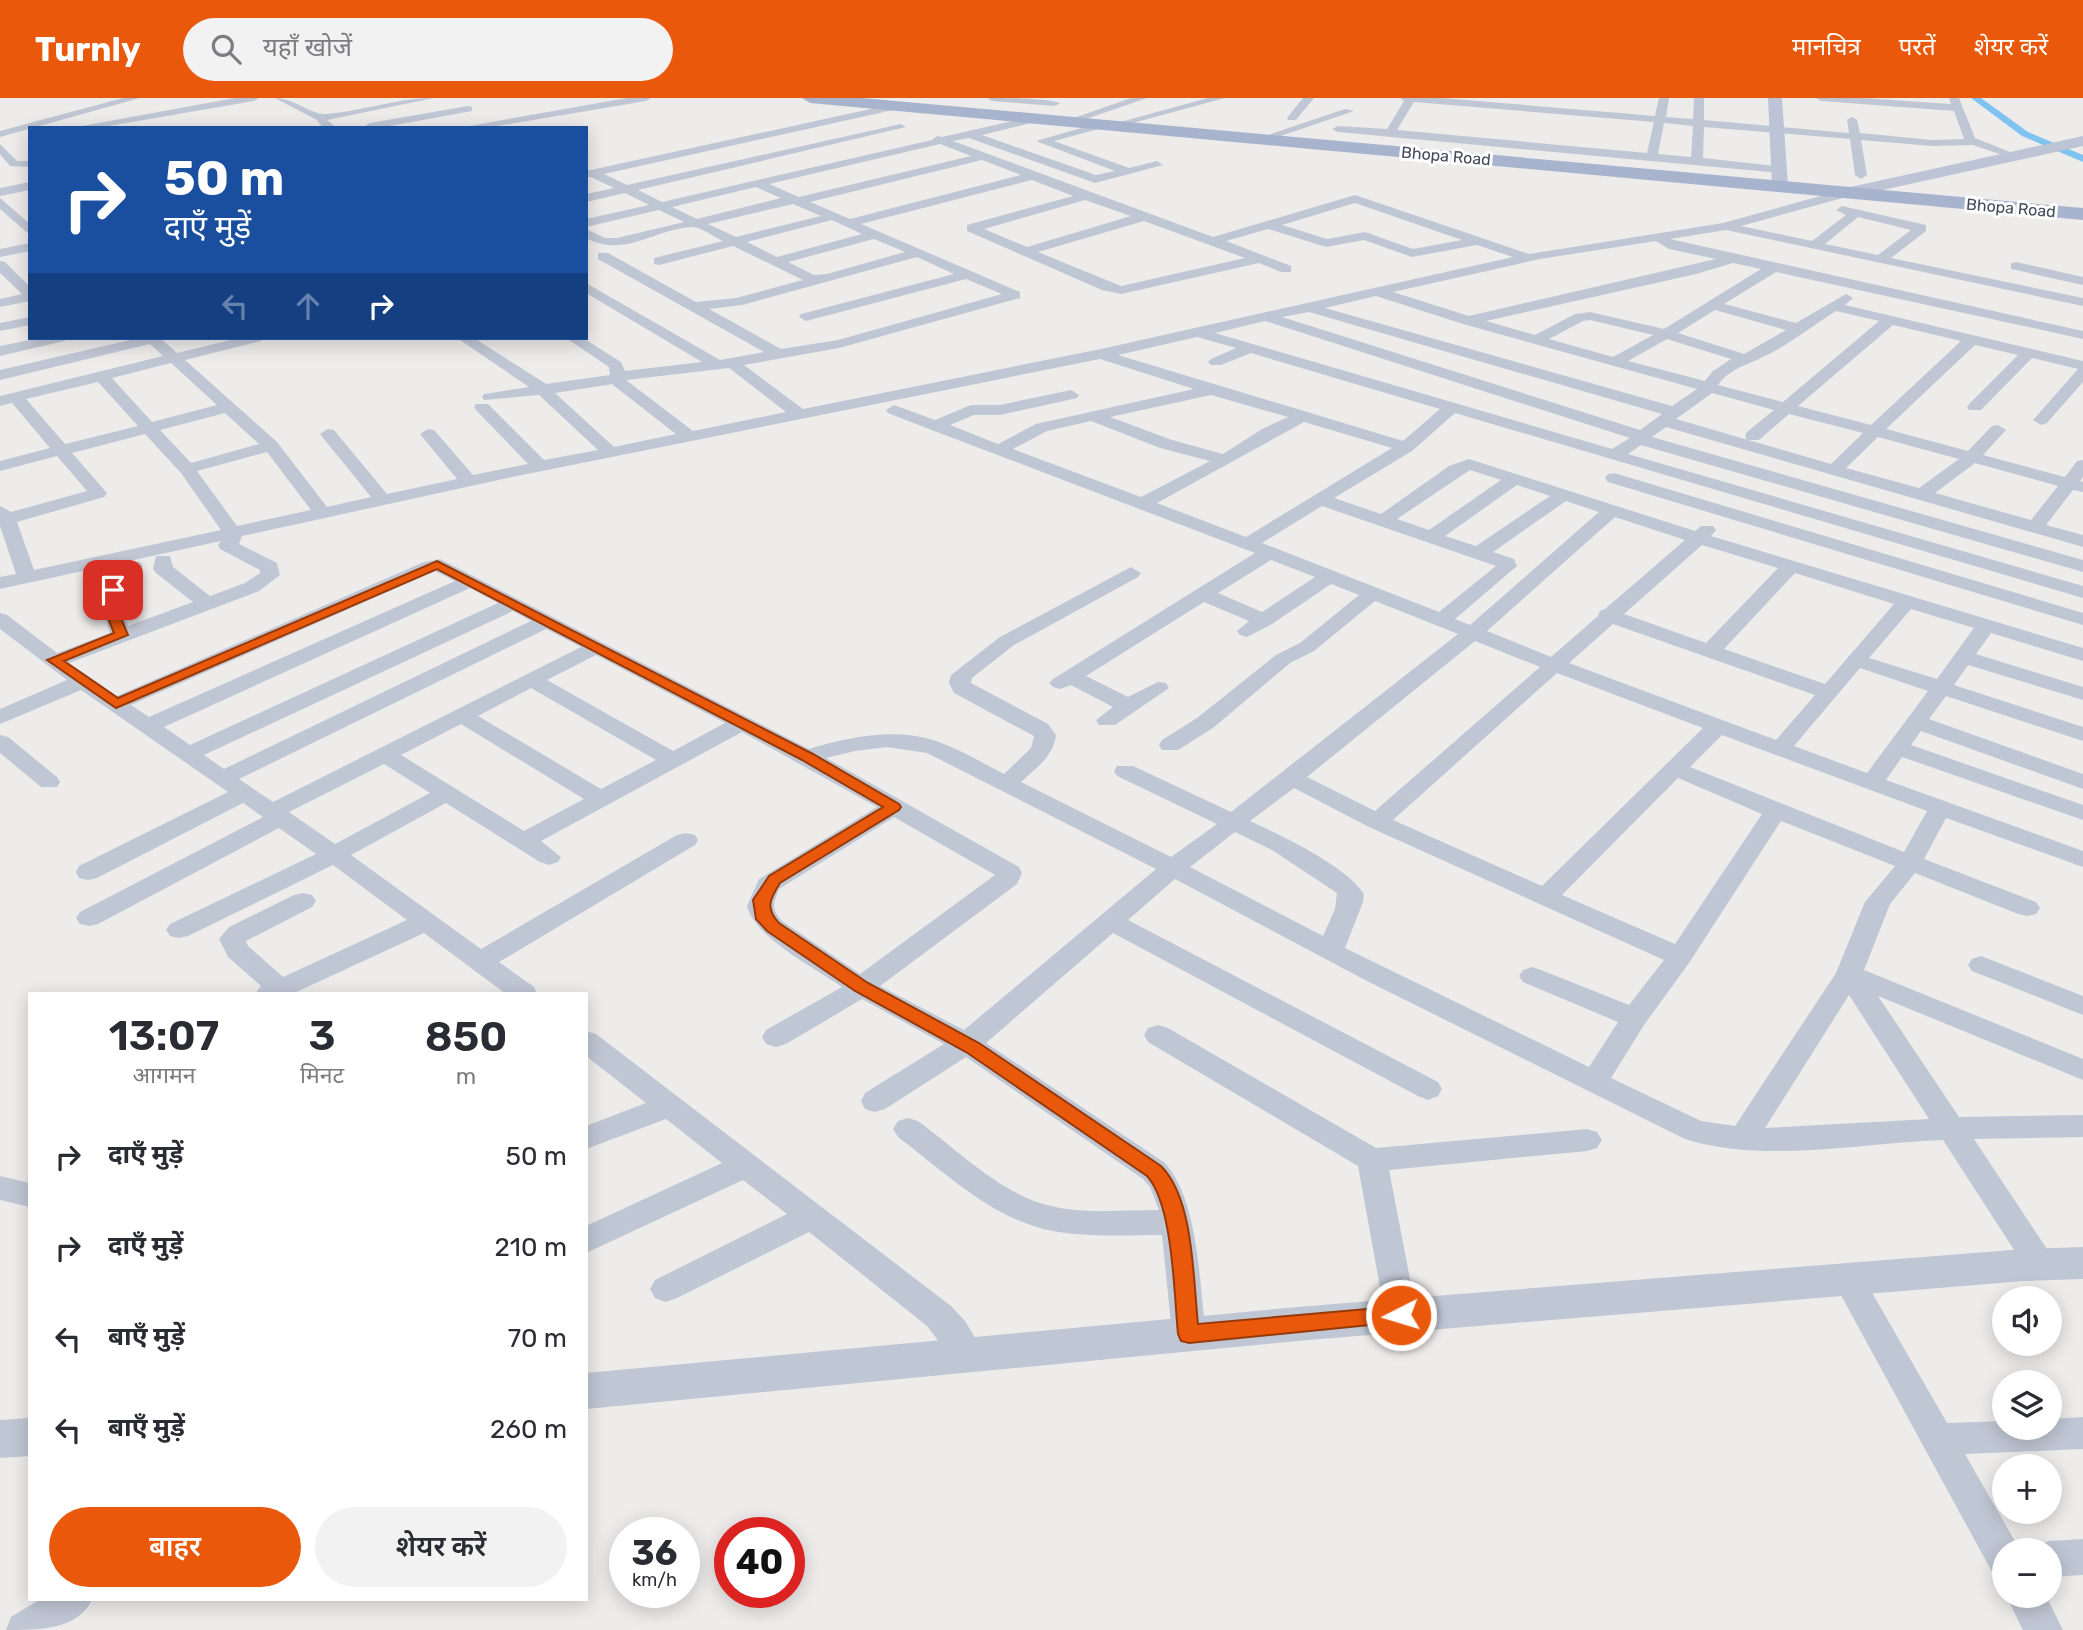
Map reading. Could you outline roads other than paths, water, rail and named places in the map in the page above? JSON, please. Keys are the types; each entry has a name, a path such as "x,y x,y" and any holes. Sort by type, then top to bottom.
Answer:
{"main road":[{"name":"Bhopa Road","path":"810,98 1110,124 1540,152 1780,179 1848,192 2083,213"},
{"path":"1774,98 1780,179"},
{"name":"Bhopa Road","path":"837,99 1268,137 1540,152"},
{"path":"1895,188 2014,156 2083,141"},
{"name":"Bhopa Road","path":"1848,192 1895,188 2083,213"}],"street":[{"path":"0,132 119,98"},
{"path":"42,125 135,98 167,126"},
{"path":"202,98 234,115"},
{"path":"104,124 254,98"},
{"path":"280,98 302,104 328,126"},
{"path":"375,98 391,105"},
{"path":"321,118 429,98"},
{"path":"443,98 499,121"},
{"path":"473,126 646,98"},
{"path":"588,223 969,134 1029,117 1059,102 994,98 974,111"},
{"path":"1072,120 1142,98"},
{"path":"1129,172 1042,141 1220,98"},
{"path":"1292,118 1309,98"},
{"path":"1405,98 1477,106 1516,103 1549,117 1587,114 1624,123 1661,120 1777,130 1813,127 1932,147 1972,142 2014,156"},
{"path":"1390,133 1411,98"},
{"path":"1549,117 1555,98"},
{"path":"1652,157 1664,98"},
{"path":"1697,161 1696,123 1699,98"},
{"path":"1821,98 1886,103 1956,103 1972,142"},
{"path":"1849,99 1861,175"},
{"path":"1919,102 1924,118"},
{"path":"1510,120 1516,103"},
{"path":"1886,103 1894,139"},
{"path":"589,174 898,106"},
{"path":"373,126 468,109"},
{"path":"1268,137 1349,111"},
{"path":"347,114 365,126"},
{"path":"863,114 1286,269"},
{"path":"1583,126 1587,114"},
{"path":"1619,154 1624,123"},
{"path":"0,132 28,127"},
{"path":"588,198 901,127"},
{"path":"1338,128 1461,140 1503,138 1540,152 1576,151 1697,161 1780,179"},
{"path":"1461,140 1467,128"},
{"path":"1928,130 1932,147"},
{"path":"969,134 1095,178 1157,165"},
{"path":"0,140 28,135"},
{"path":"1576,151 1580,138"},
{"path":"737,141 810,171"},
{"path":"0,147 14,164 28,164"},
{"path":"588,234 612,243 982,157"},
{"path":"589,174 801,275 819,280"},
{"path":"850,223 1033,176"},
{"path":"541,467 486,402 618,377 725,364 839,344 1015,295 756,183"},
{"path":"0,192 28,186"},
{"path":"0,600 46,586 163,560 323,514 610,452 1101,354 1381,293 1526,258 1724,227 1814,204 1848,192"},
{"path":"1085,196 972,228 1107,288 1121,290 1259,259"},
{"path":"1213,241 1347,200 1360,200 1526,258"},
{"path":"0,202 28,229"},
{"path":"1814,204 1921,228 1880,260"},
{"path":"1814,246 1856,213"},
{"path":"1300,214 1412,253 1476,241"},
{"path":"659,261 834,216"},
{"path":"1024,252 1143,217"},
{"path":"1266,224 1326,243 1360,235"},
{"path":"1724,227 1995,284 2022,305 2083,335"},
{"path":"775,262 876,234"},
{"path":"1659,237 1670,245 1864,286 2022,305 2083,302"},
{"path":"0,253 28,247"},
{"path":"692,307 737,302 917,253"},
{"path":"603,256 780,355"},
{"path":"1995,284 2028,256"},
{"path":"1468,321 1704,268 1735,257"},
{"path":"0,265 28,294"},
{"path":"1615,362 1776,266"},
{"path":"2016,266 2083,281"},
{"path":"806,317 968,274"},
{"path":"1538,339 1622,296 1636,282"},
{"path":"588,304 656,286"},
{"path":"1614,455 1709,387 1717,374 1760,353 1864,286"},
{"path":"588,288 725,364 799,414"},
{"path":"1381,293 1468,321 1615,362 2076,485"},
{"path":"0,303 28,296"},
{"path":"1712,305 1797,328"},
{"path":"1833,306 2083,366"},
{"path":"1310,308 1668,416 1833,471 2083,541"},
{"path":"1585,316 1666,334 1745,359"},
{"path":"1265,317 1640,438 2083,566"},
{"path":"1753,436 1890,320"},
{"path":"0,327 28,321"},
{"path":"1196,332 2083,592"},
{"path":"0,351 51,340"},
{"path":"0,375 154,340"},
{"path":"159,340 271,446 323,514"},
{"path":"8,399 175,358 221,342 238,340"},
{"path":"467,340 545,391 610,452"},
{"path":"576,340 617,365 618,377 625,387 689,436"},
{"path":"1833,471 1971,340"},
{"path":"1216,362 1249,348"},
{"path":"1975,407 2029,353"},
{"path":"1101,354 1406,447"},
{"path":"2041,420 2083,373"},
{"path":"54,660 260,583 270,575 270,567 237,547 230,539 187,469 101,376"},
{"path":"894,410 918,389"},
{"path":"999,450 1042,427 1212,390"},
{"path":"935,426 971,410 1000,410 1071,395"},
{"path":"8,399 61,450 98,493 2,517 27,577"},
{"path":"0,466 230,407"},
{"path":"830,407 894,410 1248,544 1554,665 2083,859"},
{"path":"1248,544 1406,447 1451,408"},
{"path":"1094,416 1166,444 1225,460"},
{"path":"1142,504 1225,460 1268,433 1302,417"},
{"path":"1921,495 1971,458 1998,430"},
{"path":"328,434 384,501"},
{"path":"428,434 469,482"},
{"path":"187,469 271,446"},
{"path":"1383,520 1463,465 1473,465 1611,511 2083,655"},
{"path":"2035,527 2076,485 2083,465"},
{"path":"1614,478 2083,619"},
{"path":"1431,537 1514,480"},
{"path":"1479,553 1564,494"},
{"path":"1320,499 1508,565 1441,620"},
{"path":"875,1101 966,1044 1173,868 1292,778 1474,632 1611,511"},
{"path":"1377,822 1607,615 1696,537 1729,512"},
{"path":"0,583 230,539"},
{"path":"1129,706 1065,680 1269,553"},
{"path":"163,560 163,569 206,603"},
{"path":"116,704 434,565 440,565 807,757 1008,871 1010,876 862,987 823,1014 776,1037"},
{"path":"121,635 110,601 113,590 133,566"},
{"path":"1710,651 1791,566"},
{"path":"1006,784 1039,753 1045,735 1040,729 962,688 962,675 1007,641 1131,573"},
{"path":"1247,631 1329,576"},
{"path":"148,726 468,582"},
{"path":"1170,745 1212,718 1283,659 1307,648 1373,593"},
{"path":"1203,594 1265,620"},
{"path":"1780,749 1906,602"},
{"path":"188,754 512,604"},
{"path":"1607,615 1828,692"},
{"path":"0,619 83,681 428,921 521,992"},
{"path":"223,778 546,621"},
{"path":"1872,783 1986,626"},
{"path":"89,918 386,754 596,647"},
{"path":"1963,657 2083,694"},
{"path":"1856,660 2083,734"},
{"path":"532,680 674,760"},
{"path":"0,717 83,681"},
{"path":"1107,720 1158,688"},
{"path":"461,715 601,799"},
{"path":"1916,722 2083,782"},
{"path":"524,841 741,723"},
{"path":"1545,897 1718,726"},
{"path":"807,757 862,741 917,743 935,748 1331,951 1695,1131 1742,1139 1950,1128 2083,1126"},
{"path":"0,742 49,782"},
{"path":"1897,748 2083,813"},
{"path":"386,754 549,857"},
{"path":"1675,769 1909,864 2027,908"},
{"path":"1125,771 1290,851 1348,889 1352,897 1348,915 1334,935 1331,951"},
{"path":"1292,778 1377,822 1680,957"},
{"path":"88,872 244,793"},
{"path":"179,930 335,855 447,793"},
{"path":"894,807 775,879 761,900 762,915 773,927 862,987 966,1044 1154,1171 1170,1194 1189,1334"},
{"path":"1742,1139 1849,974 1878,902 1909,864 1940,808"},
{"path":"1594,1082 1633,1018 1680,957 1776,811"},
{"path":"481,961 686,840"},
{"path":"303,901 238,933 232,939 237,951 274,991 428,921"},
{"path":"1110,921 1427,1089"},
{"path":"1981,965 2083,1006"},
{"path":"1849,974 2083,1070"},
{"path":"1849,974 2040,1264"},
{"path":"1532,976 1633,1018"},
{"path":"1158,1035 1372,1160 1587,1140"},
{"path":"590,1048 670,1105 947,1322 968,1354"},
{"path":"588,1138 670,1105"},
{"path":"908,1129 1004,1199 1029,1212 1055,1219 1176,1223"},
{"path":"1372,1160 1401,1315"},
{"path":"588,1239 747,1165"},
{"path":"0,1188 28,1195"},
{"path":"666,1289 812,1216"},
{"path":"588,1391 1401,1315 2040,1264 2083,1263"},
{"path":"1848,1279 1993,1538"},
{"path":"1938,1440 2083,1433"},
{"path":"0,1439 28,1437"},
{"path":"2062,1558 2083,1557"},
{"path":"26,1630 72,1601"},
{"path":"2032,1608 2044,1630"}],"waterway":[{"path":"1975,98 2025,134 2083,159"}]}
